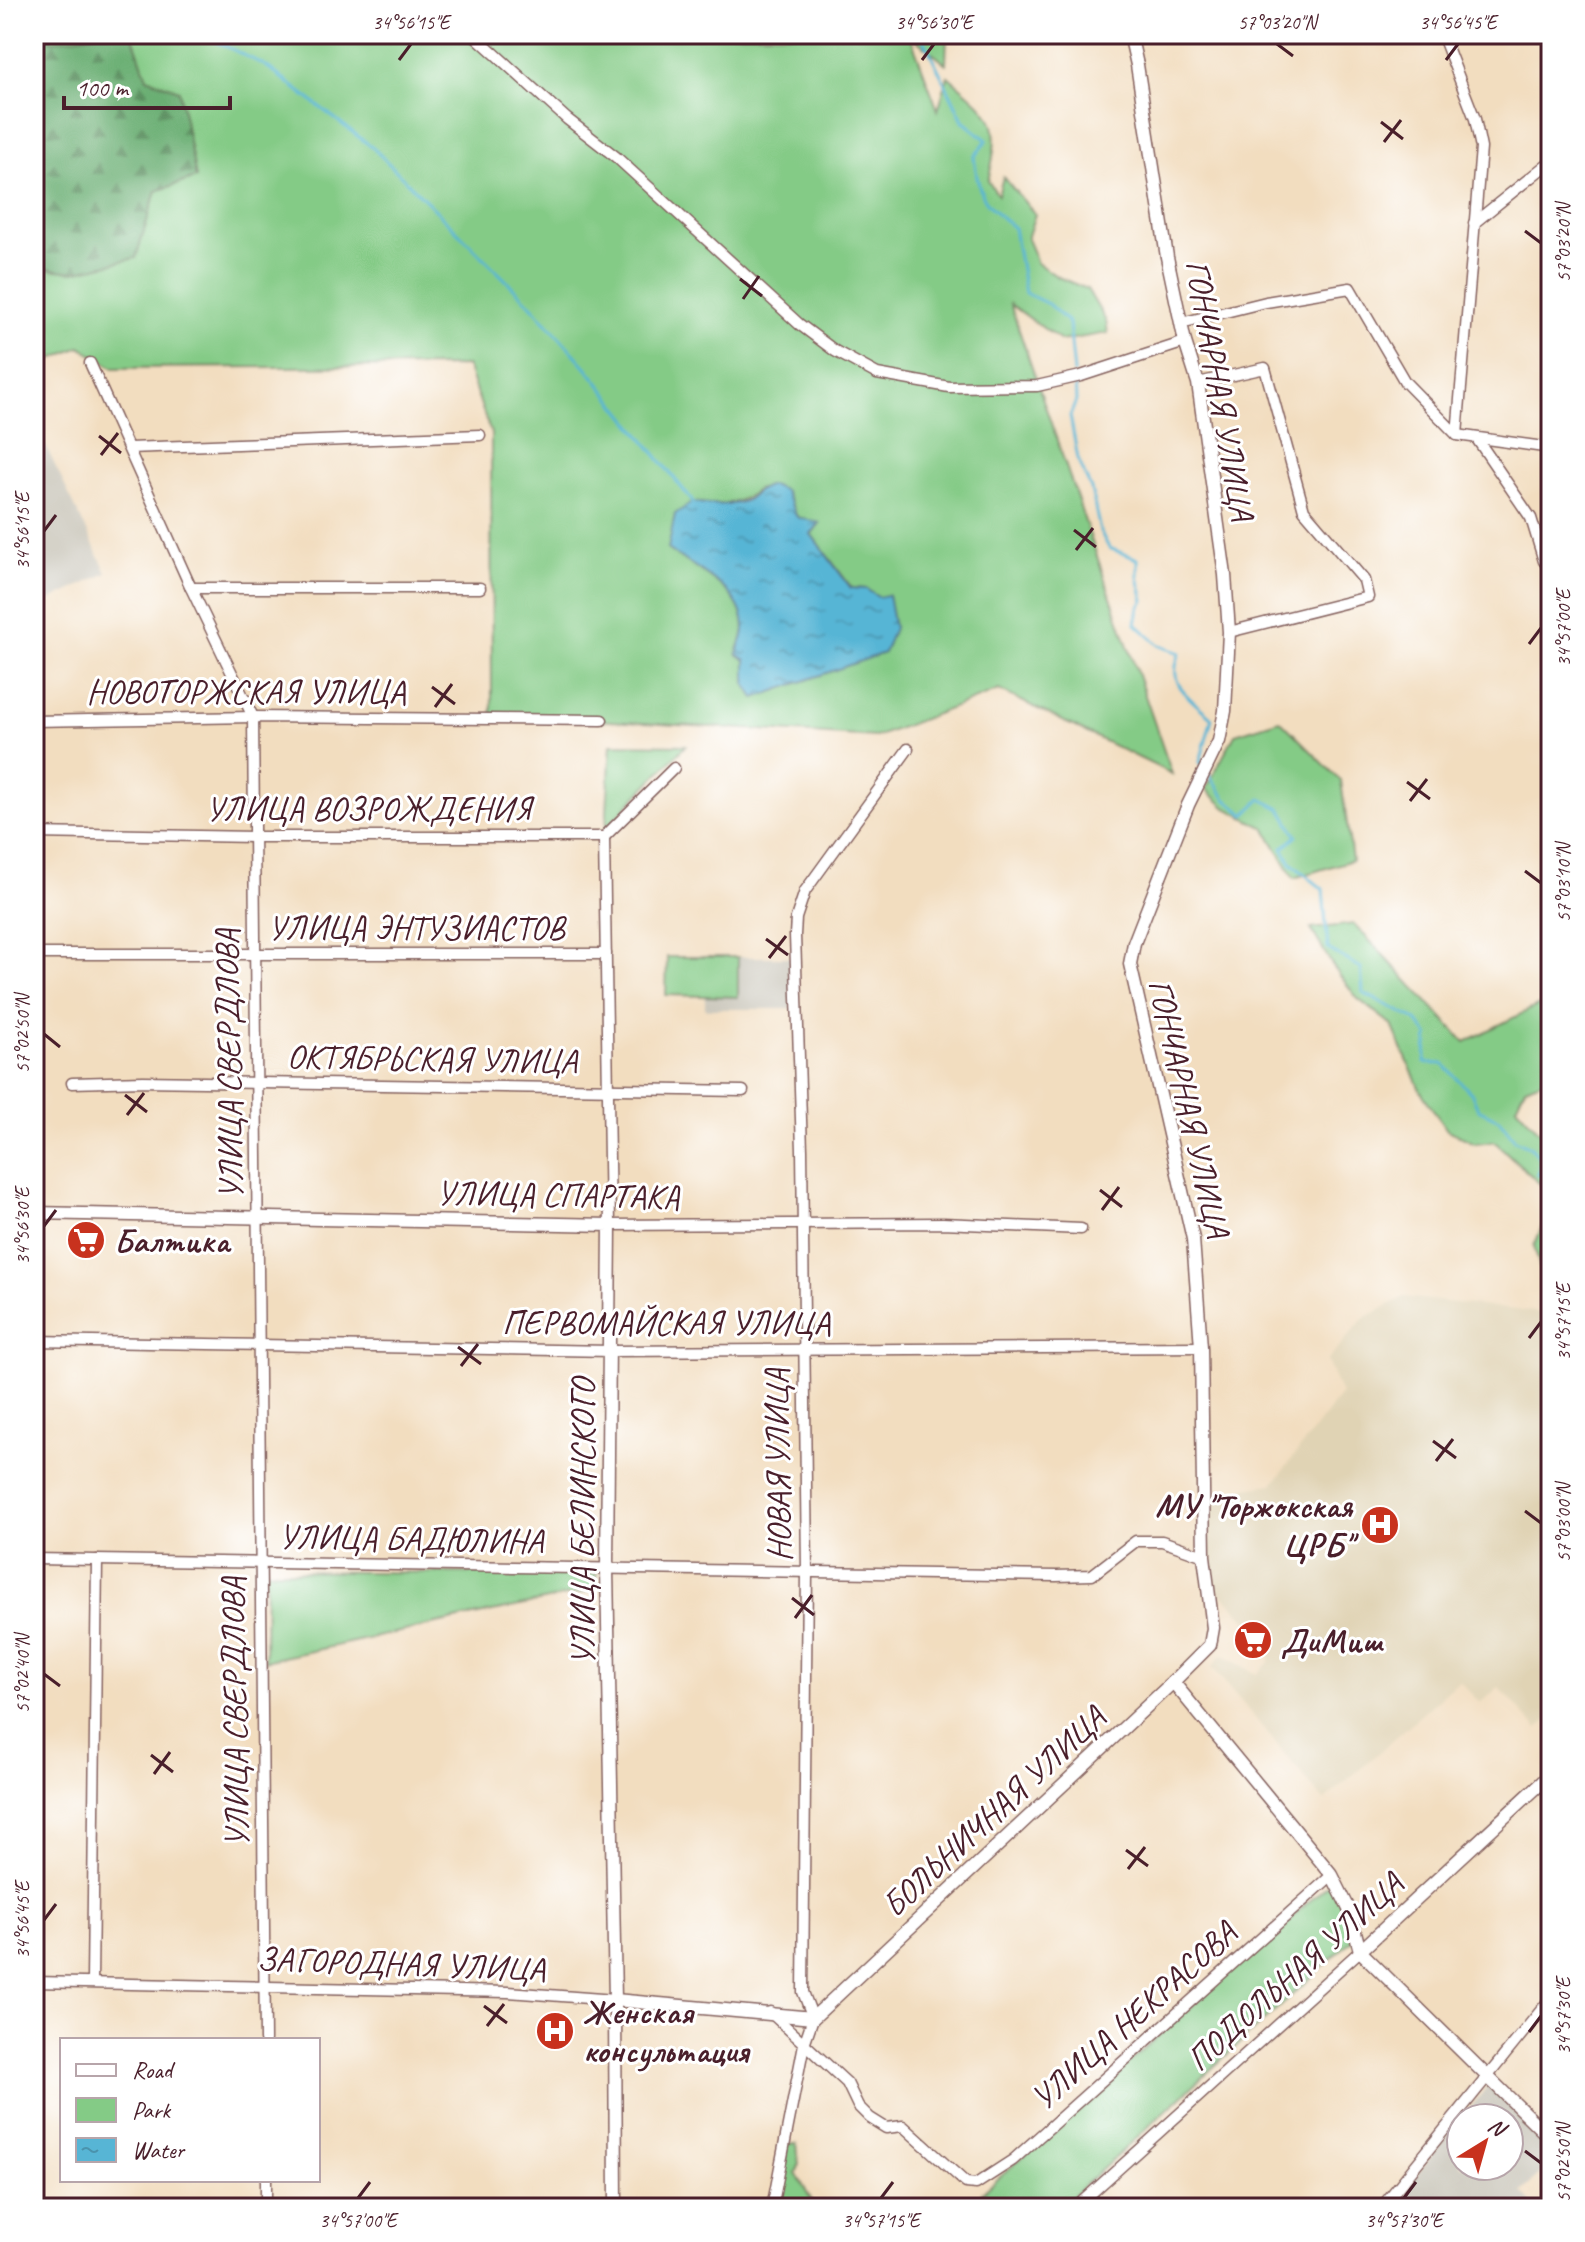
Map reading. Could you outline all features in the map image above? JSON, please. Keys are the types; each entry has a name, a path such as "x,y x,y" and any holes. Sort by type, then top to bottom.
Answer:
{"street":[{"path":"473,34 567,119 616,157 799,324 835,351 877,374 949,387 1037,386 1075,378 1185,342"},
{"name":"ГОНЧАРНАЯ УЛИЦА","path":"1130,34 1167,257 1185,342 1198,383 1225,575 1229,632 1225,711 1219,741 1134,943 1130,964 1193,1239 1201,1347 1204,1556 1212,1617 1210,1645"},
{"path":"1442,34 1475,119 1481,148 1457,435"},
{"path":"1474,223 1551,161"},
{"path":"1181,323 1266,302 1350,288 1405,382 1457,435 1551,448"},
{"name":"УЛИЦА СВЕРДЛОВА","path":"90,363 253,717 265,2038"},
{"path":"1198,383 1265,368 1304,510 1364,580 1368,597 1229,632"},
{"path":"129,448 480,435"},
{"path":"1477,439 1531,518 1544,561 1551,570"},
{"path":"191,588 480,588"},
{"name":"НОВОТОРЖСКАЯ УЛИЦА","path":"34,721 253,717 602,720"},
{"name":"НОВАЯ УЛИЦА","path":"813,2018 803,1992 807,1571 796,918 805,891 908,749"},
{"path":"604,837 674,768"},
{"name":"УЛИЦА ВОЗРОЖДЕНИЯ","path":"34,833 254,837 604,837"},
{"name":"УЛИЦА БЕЛИНСКОГО","path":"604,837 611,1351 607,1569 616,2208"},
{"name":"УЛИЦА ЭНТУЗИАСТОВ","path":"34,954 606,954"},
{"name":"ОКТЯБРЬСКАЯ УЛИЦА","path":"72,1083 143,1081 743,1091"},
{"name":"УЛИЦА СПАРТАКА","path":"34,1213 610,1225 943,1223 1081,1229"},
{"name":"ПЕРВОМАЙСКАЯ УЛИЦА","path":"34,1341 611,1351 1201,1347"},
{"name":"УЛИЦА БАДЮЛИНА","path":"34,1559 1092,1575 1136,1541 1162,1541 1204,1556"},
{"path":"92,1982 97,1560"},
{"name":"БОЛЬНИЧНАЯ УЛИЦА","path":"813,2018 1210,1645"},
{"path":"1173,1682 1332,1875 1349,1909 1360,1951 1551,2139"},
{"name":"ПОДОЛЬНАЯ УЛИЦА","path":"1075,2208 1551,1774"},
{"name":"УЛИЦА НЕКРАСОВА","path":"804,2044 847,2083 858,2106 870,2118 886,2128 903,2126 966,2183 976,2184 1013,2160 1332,1875"},
{"name":"ЗАГОРОДНАЯ УЛИЦА","path":"34,1982 508,1992 813,2018"},
{"path":"1381,2208 1551,1998"},
{"path":"770,2012 804,2044"},
{"path":"772,2208 804,2044 813,2018"},
{"path":"266,2182 266,2208"}],"shaded area":[{"path":"34,422 107,573 34,608"},
{"path":"738,957 791,957 791,1009 705,1009 705,997 738,997"},
{"name":"МУ \"Торжокская ЦРБ\"","path":"1404,1297 1551,1314 1551,1717 1538,1729 1499,1687 1480,1703 1459,1681 1324,1801 1212,1667 1222,1655 1257,1674 1269,1662 1272,1648 1227,1599 1214,1590 1209,1493 1273,1484 1341,1394 1327,1361 1363,1319"},
{"path":"1490,2083 1508,2102 1475,2102"},
{"path":"1525,2120 1551,2147 1551,2164 1522,2192 1537,2208 1390,2208 1445,2139 1445,2182 1525,2182"}],"green space":[{"path":"34,34 947,34 946,64 910,35 938,110 948,76 985,110 991,120 995,144 988,181 998,195 1003,177 1035,214 1027,239 1037,263 1058,277 1087,289 1106,321 1108,333 1061,341 1010,304 1172,774 999,690 876,737 492,714 491,434 467,366 114,368 80,347 34,367","holes":["758,489 784,490 797,517 819,524 811,534 852,588 866,589 877,597 746,683 746,660 737,654 744,629 736,602 716,582 668,549 693,502 728,503"]},
{"path":"34,34 46,34 52,41 99,34 132,34 147,78 179,90 196,178 156,191 136,258 73,272 34,267"},
{"path":"1280,720 1341,781 1352,860 1294,878 1265,828 1226,808 1206,789 1235,734"},
{"path":"611,744 686,745 606,828"},
{"path":"1354,924 1465,1042 1551,999 1551,1077 1525,1087 1516,1106 1551,1144 1551,1194 1494,1141 1475,1143 1447,1130 1420,1090 1392,1025 1358,999 1334,968 1311,929"},
{"path":"667,957 738,957 738,997 666,995"},
{"path":"1551,1206 1551,1283 1543,1279 1534,1246"},
{"path":"266,1571 597,1574 594,1590 265,1661"},
{"path":"1330,1883 1355,1937 1060,2208 998,2208 982,2193"},
{"path":"787,2144 797,2144 799,2166 796,2173 816,2208 779,2208"}],"water":[{"path":"771,485 784,490 797,517 820,523 811,534 851,588 866,589 878,597 888,595 894,628 884,653 755,698 746,684 746,660 737,654 744,629 736,602 716,582 668,549 675,514 693,502 738,503"}],"waterway":[{"path":"201,34 266,66 372,147 529,303 587,368 693,502"},
{"path":"921,34 964,122 987,140 974,157 981,191 988,204 1014,228 1025,293 1048,304 1069,323 1074,373"},
{"path":"1075,380 1076,401 1070,416 1078,459 1091,489 1100,531 1109,548 1138,559 1138,577 1144,600 1136,624 1160,646 1180,653 1176,664 1178,683 1189,698 1212,718 1200,762 1203,766"},
{"path":"1207,772 1226,799 1245,815 1261,799 1281,809 1297,836 1283,848 1291,863 1323,889 1328,949 1361,968 1363,993 1416,1020 1428,1035 1425,1063 1443,1064 1472,1094 1478,1109 1499,1119 1515,1140 1531,1147 1541,1159 1538,1175 1551,1174"}],"place":[{"name":"Балтика","path":"86,1240"},
{"name":"МУ \"Торжокская ЦРБ\"","path":"1380,1525"},
{"name":"ДиМиш","path":"1253,1640"},
{"name":"Женская консультация","path":"555,2031"}]}
